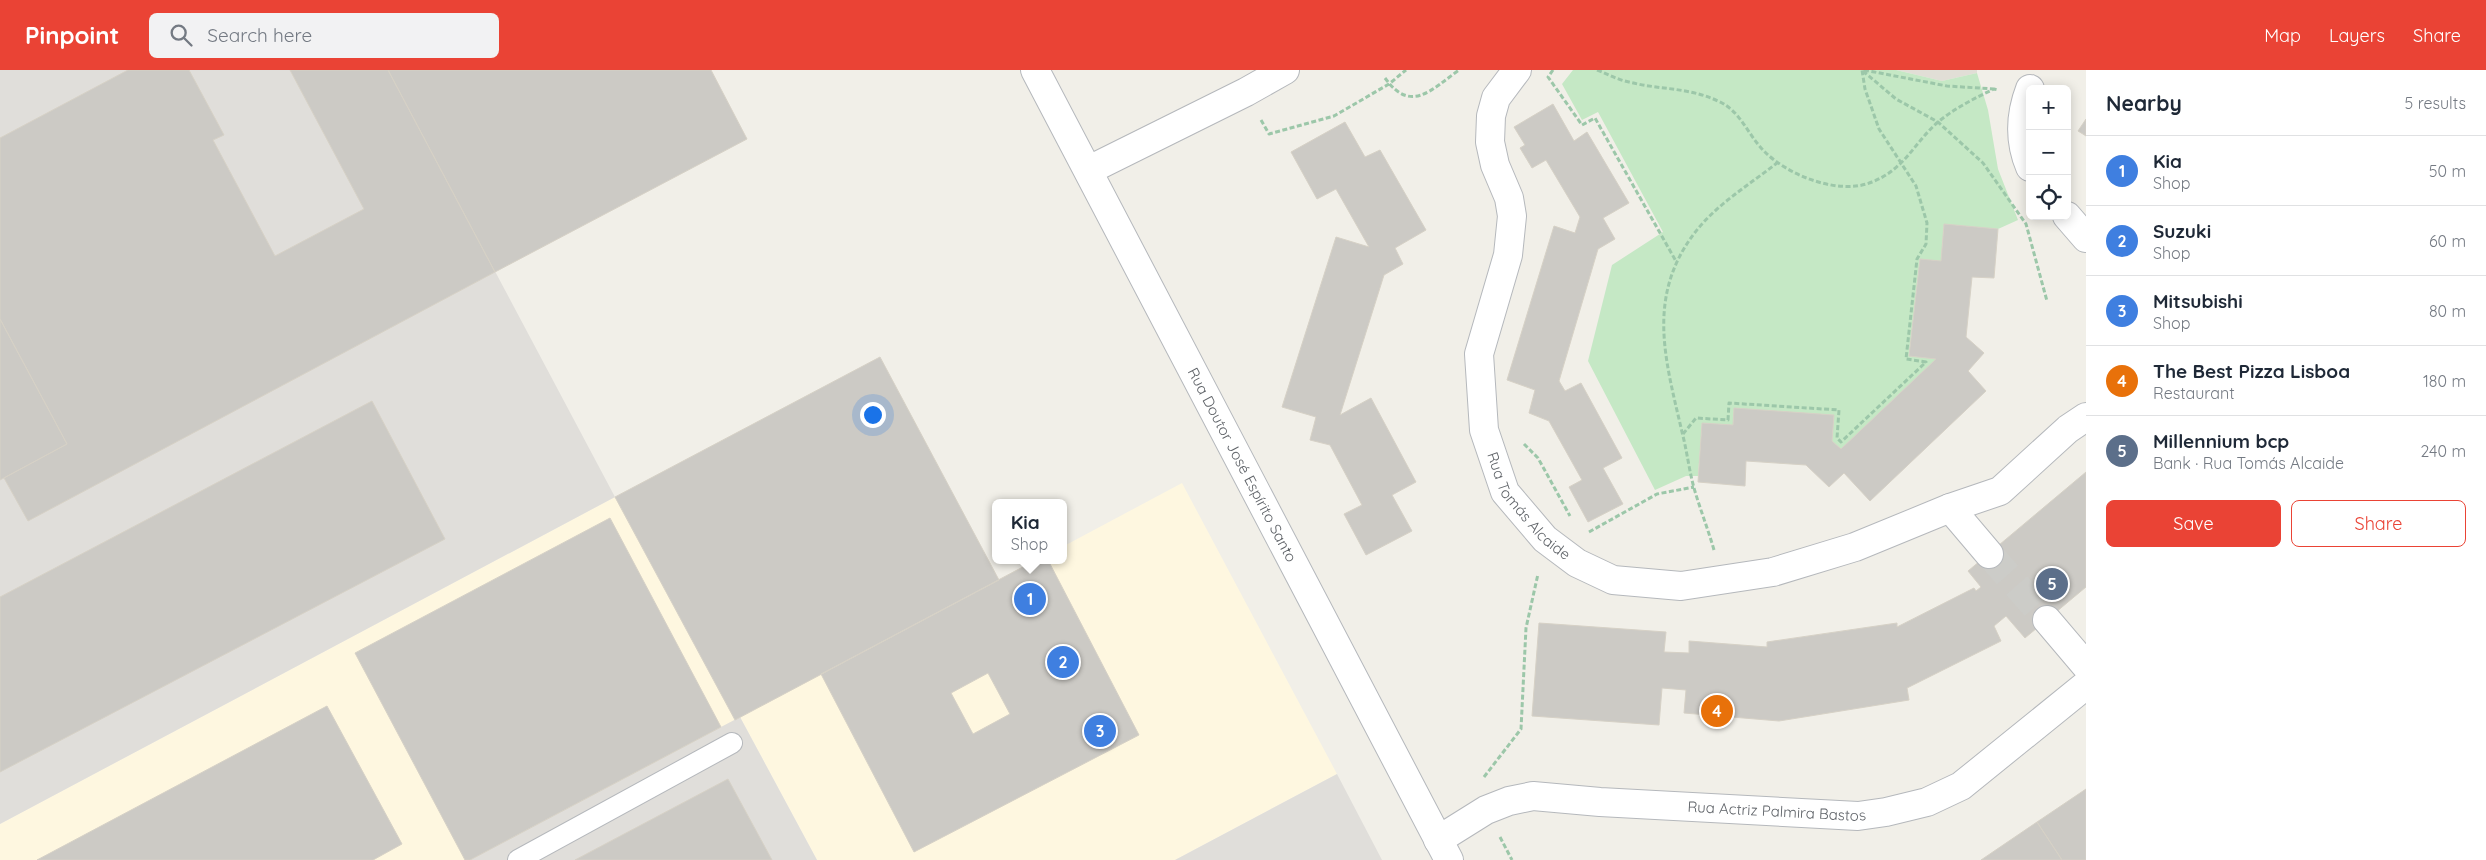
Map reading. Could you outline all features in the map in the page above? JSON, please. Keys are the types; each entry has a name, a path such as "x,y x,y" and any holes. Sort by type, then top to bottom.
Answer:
{"street":[{"name":"Rua Doutor José Espírito Santo","path":"1035,70 1444,850"},
{"path":"1088,170 1246,92 1285,70"},
{"name":"Rua Tomás Alcaide","path":"1517,70 1496,98 1491,116 1490,142 1496,165 1509,198 1512,216 1508,256 1479,354 1484,430 1506,492 1545,539 1577,563 1614,580 1681,586 1773,572 1846,550 1950,508 2000,491 2068,430 2086,417"},
{"path":"2032,85 2038,70"},
{"path":"2026,105 2021,126 2022,143 2026,155"},
{"path":"2070,220 2086,238"},
{"path":"1950,508 1989,554"},
{"path":"2047,620 2086,666"},
{"name":"Rua Actriz Palmira Bastos","path":"1444,850 1486,810 1509,801 1533,796 1600,802 1858,816 1886,812 1927,802 1961,786 2086,686"}],"lane":[{"path":"518,860 732,743"}],"path":[{"path":"1334,116 1389,84 1406,70"},
{"path":"1385,78 1395,92 1409,98 1428,92 1459,70"},
{"path":"1554,70 1548,77 1582,125 1595,118 1678,264"},
{"path":"1597,70 1629,82 1688,90 1720,102 1743,120 1762,149 1777,163 1812,180 1849,186 1870,183 1894,171 1938,122 1966,103 1994,89"},
{"path":"1683,434 1696,418 1728,420 1730,403 1838,410 1837,438 1841,442 1926,362 1906,359 1917,259 1926,244 1927,223 1916,186 1879,129 1865,89 1862,70"},
{"path":"1862,70 1946,86 2026,92"},
{"path":"1862,70 1896,99 1938,122 1983,162 2026,224 2047,301"},
{"path":"1724,579 1694,487 1666,366 1663,323 1668,290 1678,264 1693,236 1710,215 1777,163"},
{"path":"1517,439 1538,458 1574,524"},
{"path":"1582,530 1590,532 1657,494 1694,487"},
{"path":"1481,781 1521,729 1526,628 1545,539"},
{"path":"1497,830 1512,860"}],"shaded area":[{"path":"0,70 388,70 615,497 0,824"},
{"path":"1896,70 1977,70 1977,73 1942,81"},
{"path":"1182,483 1337,774 1175,860 817,860 740,717 1028,564 1067,564 1067,544"},
{"path":"615,497 735,720 470,860 0,860 0,824"},
{"path":"740,717 817,860 470,860 721,727"},
{"path":"1337,774 1382,860 1175,860"}],"green space":[{"path":"1573,70 1896,70 1942,81 1977,73 1988,110 1998,169 2018,220 1998,229 1944,224 1941,261 1920,259 1909,356 1936,359 1841,449 1832,441 1834,415 1734,409 1733,425 1702,423 1698,476 1686,476 1655,490 1588,361 1612,265 1663,232 1598,112 1582,120 1562,84"}],"building":[{"path":"128,70 189,70 224,135 213,140 275,256 364,209 290,70 388,70 495,272 28,521 4,478 67,444 0,319 0,138"},
{"path":"388,70 711,70 747,139 495,272"},
{"path":"1553,104 1574,141 1587,132 1629,203 1603,218 1615,239 1598,249 1559,381 1565,391 1581,383 1622,458 1603,468 1623,504 1588,522 1569,487 1582,480 1549,421 1529,413 1535,390 1507,380 1554,226 1575,233 1580,217 1546,160 1532,168 1520,148 1525,145 1514,127"},
{"path":"2086,119 2086,136 2078,131"},
{"path":"1345,122 1365,157 1380,150 1426,230 1395,248 1403,264 1384,275 1340,415 1371,398 1416,482 1392,495 1412,531 1366,555 1344,514 1362,505 1330,445 1310,440 1316,417 1282,407 1336,237 1369,247 1336,189 1317,199 1291,152"},
{"path":"1944,224 1998,229 1994,278 1972,277 1966,337 1984,353 1968,371 1986,391 1870,501 1844,473 1829,487 1806,465 1746,461 1745,486 1698,482 1702,423 1733,425 1734,408 1834,415 1832,441 1841,449 1936,359 1909,356 1920,259 1941,261"},
{"path":"0,319 67,444 0,480"},
{"path":"880,357 999,580 735,720 615,497"},
{"path":"372,401 445,539 0,772 0,597"},
{"path":"2086,472 2086,587 2025,638 2006,616 1994,626 2001,641 1907,688 1909,700 1779,721 1684,713 1686,690 1662,688 1659,725 1532,716 1539,623 1666,632 1664,652 1689,653 1689,641 1767,647 1767,642 1897,623 1897,627 1974,588 1976,591 1981,587 1968,571"},
{"path":"610,518 721,727 470,860 465,860 355,653"},
{"path":"1028,564 1050,564 1139,735 914,852 821,674","holes":["988,673 1010,714 973,734 951,693"]},
{"path":"327,706 402,844 373,860 37,860"},
{"path":"728,779 772,860 575,860"},
{"path":"2086,789 2086,860 2062,860 2037,822"},
{"path":"2037,822 2062,860 1981,860"}],"tunnel":[{"path":"1989,554 2047,620"}],"place":[{"name":"Millennium bcp","path":"2052,584"},
{"name":"Kia","path":"1030,599"},
{"name":"Suzuki","path":"1063,662"},
{"name":"The Best Pizza Lisboa","path":"1717,711"},
{"name":"Mitsubishi","path":"1100,731"}]}
